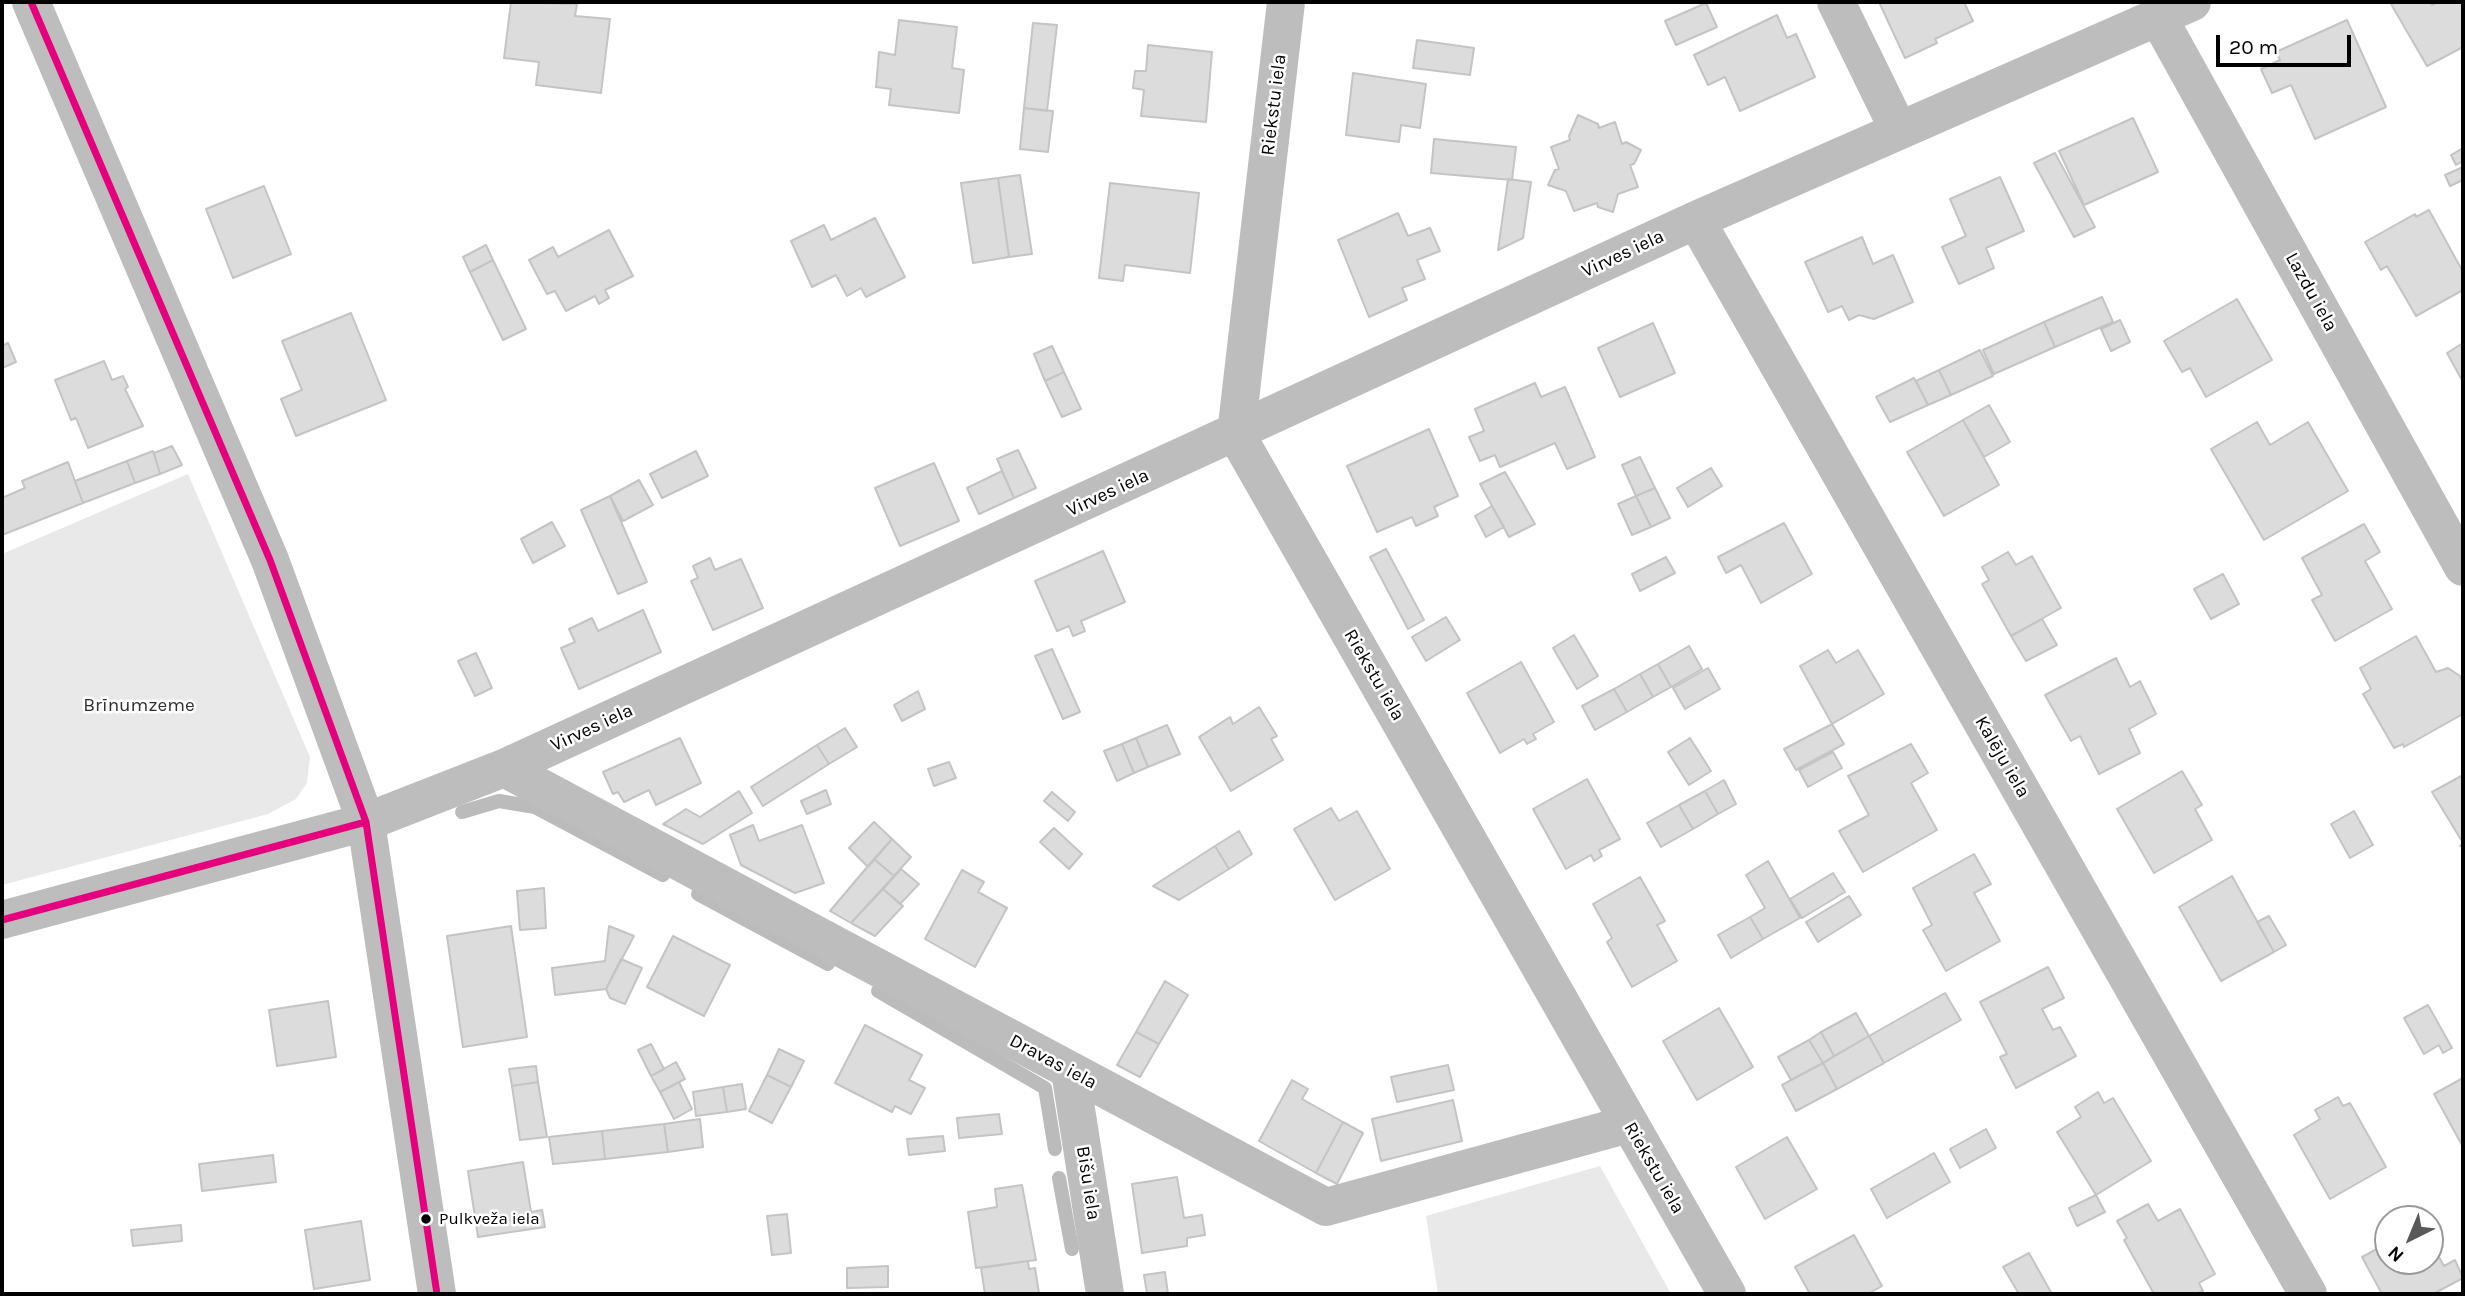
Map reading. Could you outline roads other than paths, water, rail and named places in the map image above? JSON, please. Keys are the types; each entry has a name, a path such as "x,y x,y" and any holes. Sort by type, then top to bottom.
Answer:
{"street":[{"path":"31,2 270,560 366,822 437,1294"},
{"name":"Riekstu iela","path":"1286,2 1236,434 1727,1294"},
{"path":"1836,2 1899,131"},
{"name":"Virves iela","path":"2,920 366,822 504,768 1236,434 1696,220 2175,9"},
{"name":"Lazdu iela","path":"2175,9 2463,566"},
{"name":"Kalēju iela","path":"1696,220 2308,1294"},
{"name":"Dravas iela","path":"504,768 1326,1207 1629,1124"},
{"name":"Bišu iela","path":"1070,1071 1105,1294"}],"waterway":[{"path":"462,812 499,801 535,807 663,875"},
{"path":"698,894 828,964"},
{"path":"878,991 1045,1088 1055,1149"},
{"path":"1059,1178 1072,1249"}],"place":[{"name":"Pulkveža iela","path":"426,1219"}],"park label":[{"name":"Brīnumzeme","path":"139,706"}]}
